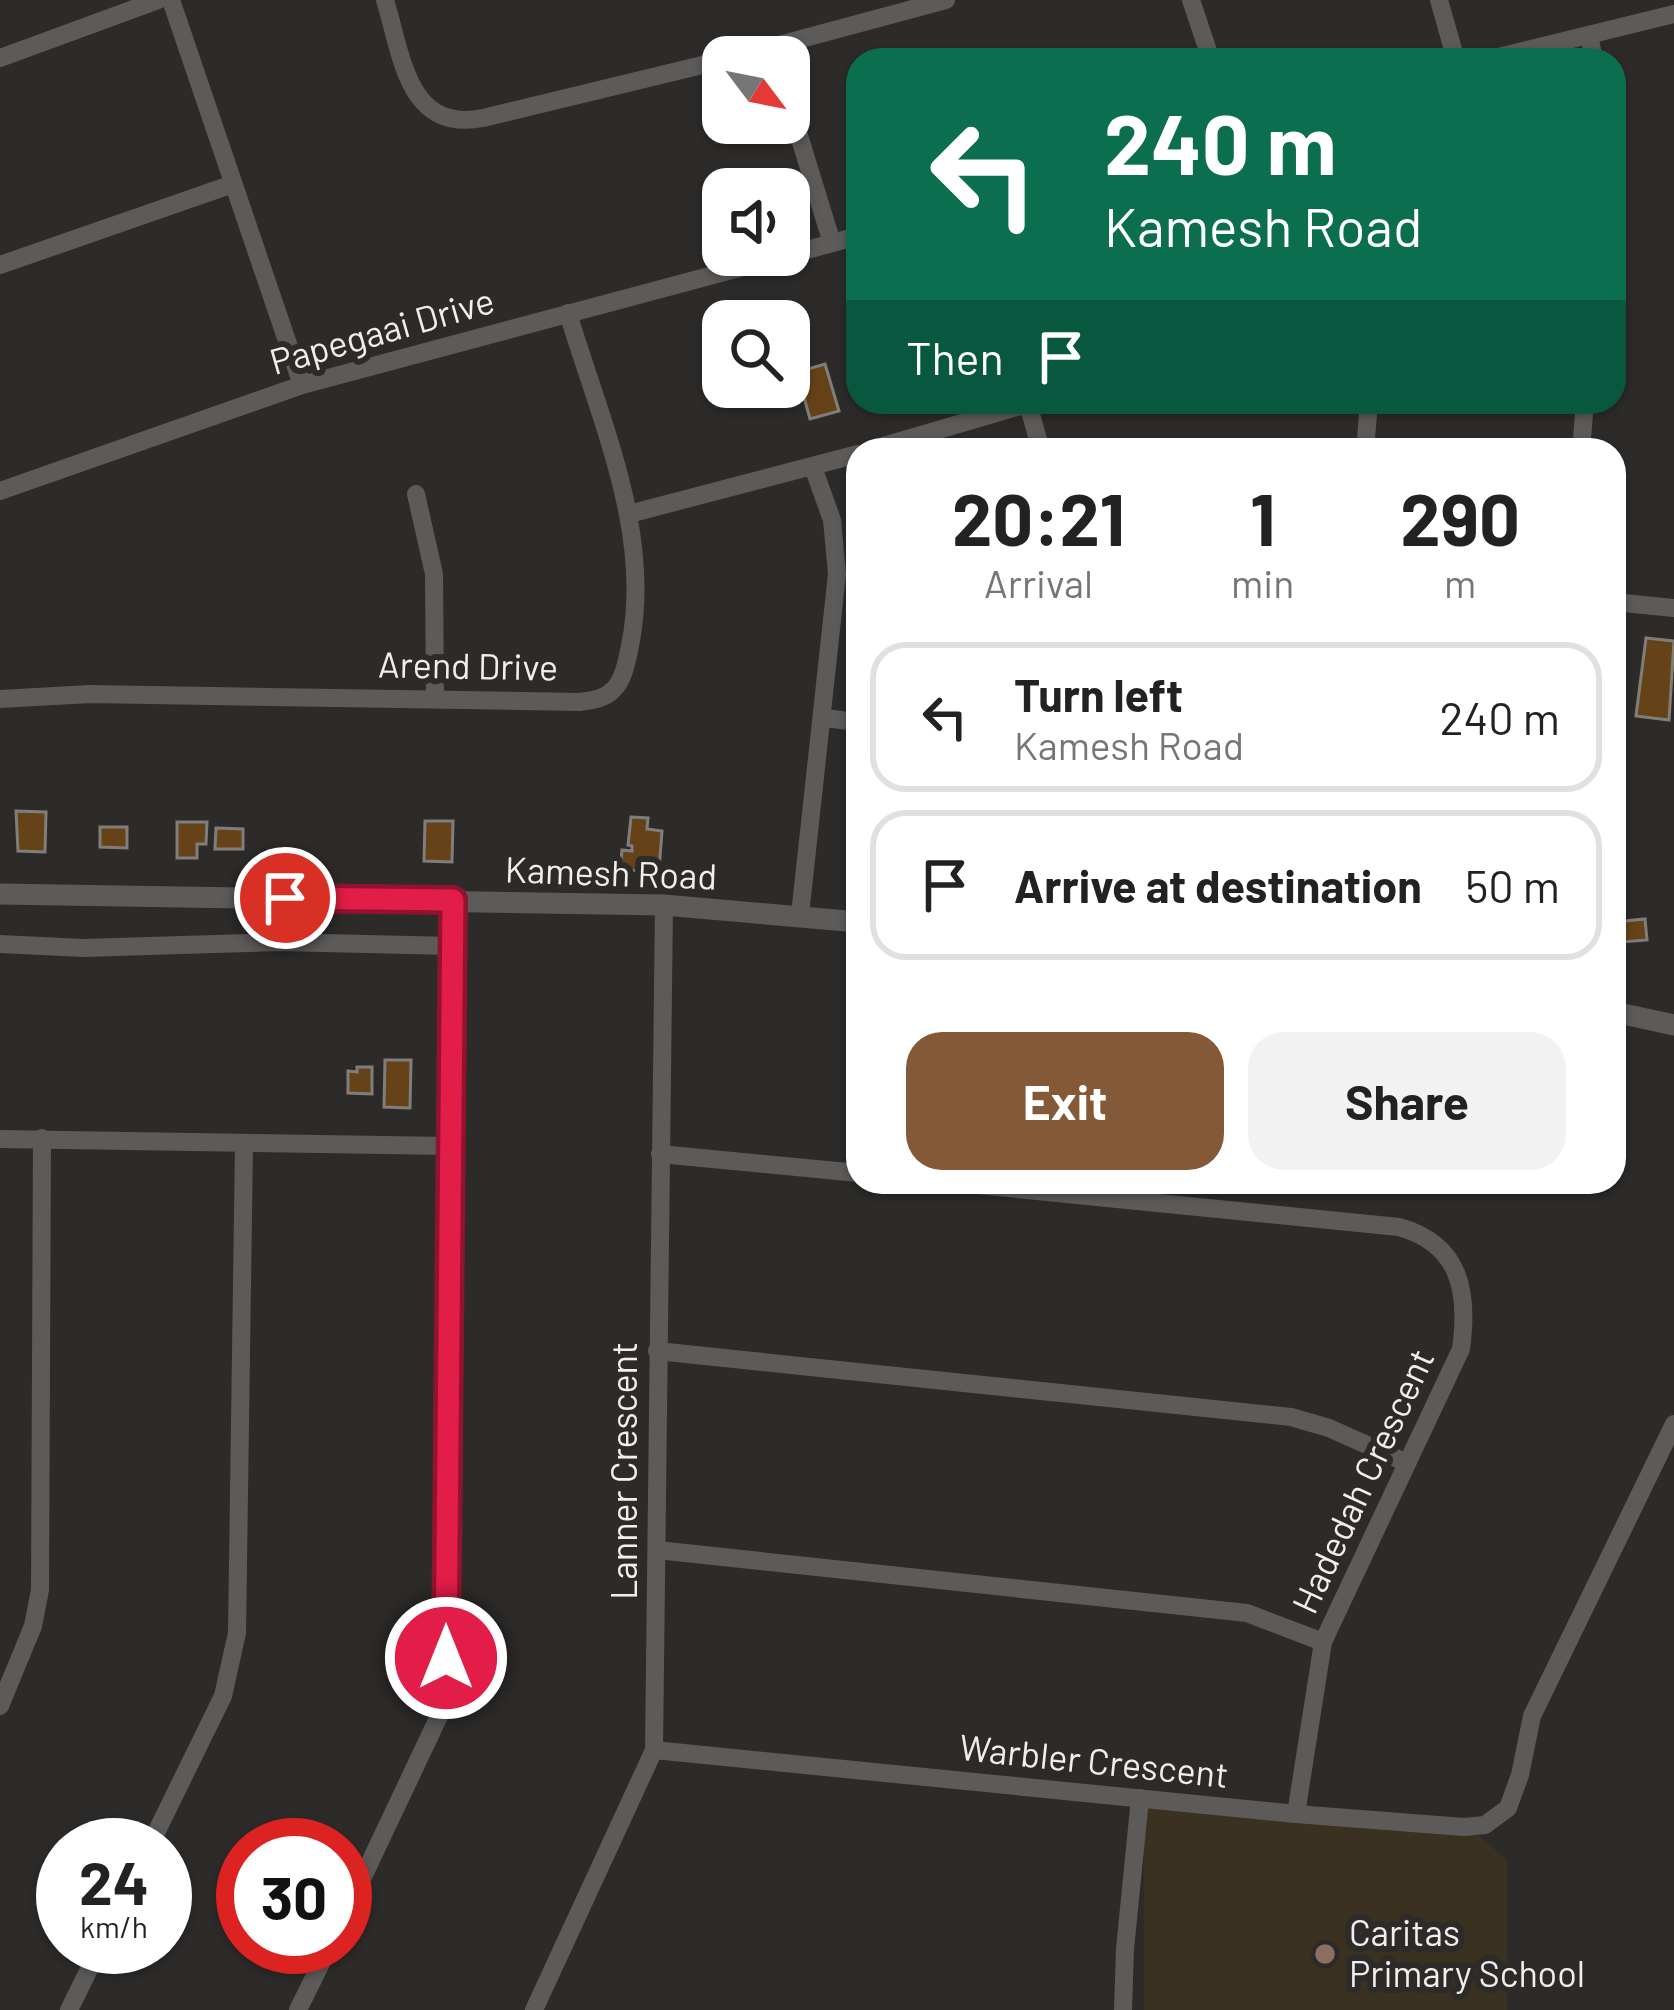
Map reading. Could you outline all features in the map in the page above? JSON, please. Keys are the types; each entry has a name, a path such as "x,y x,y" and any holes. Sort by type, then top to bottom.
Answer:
{"street":[{"path":"0,58 158,0"},
{"path":"171,0 302,385"},
{"path":"385,0 418,98 448,121 483,118 702,64"},
{"path":"810,42 946,0"},
{"path":"1192,0 1207,48"},
{"path":"1438,0 1452,48"},
{"path":"1535,48 1674,14"},
{"path":"1589,35 1592,48"},
{"path":"802,144 832,243"},
{"path":"0,265 232,184"},
{"name":"Papegaai Drive","path":"810,249 846,239"},
{"name":"Papegaai Drive","path":"0,491 302,385 709,276"},
{"name":"Arend Drive","path":"0,699 90,694 580,702 614,690 628,656 638,598 629,514 568,313"},
{"path":"911,438 993,414"},
{"path":"629,514 846,457"},
{"path":"800,916 837,574 832,520 813,467"},
{"path":"416,494 434,574 435,698"},
{"path":"1626,603 1674,608"},
{"path":"824,718 846,721"},
{"name":"Kamesh Road","path":"0,894 664,905 846,921"},
{"path":"372,1858 441,1712 446,1691 453,900"},
{"name":"Lanner Crescent","path":"534,2010 654,1750 664,905"},
{"path":"0,944 83,948 280,942 452,946"},
{"path":"1626,1014 1674,1024"},
{"path":"0,1138 448,1146"},
{"path":"0,1706 33,1626 40,1590 42,1138"},
{"path":"163,1818 223,1696 235,1648 244,1144"},
{"path":"661,1154 846,1172"},
{"name":"Hadedah Crescent","path":"1068,1194 1399,1227 1427,1237 1444,1250 1456,1273 1463,1334 1454,1367 1323,1642 1297,1814"},
{"path":"657,1351 1291,1417 1328,1427 1407,1463"},
{"name":"Warbler Crescent","path":"654,1750 1297,1814 1475,1827 1503,1815 1514,1796 1532,1716 1674,1424"},
{"path":"657,1550 1247,1612 1323,1642"},
{"path":"1124,2010 1140,1798"},
{"path":"69,2010 87,1974"},
{"path":"298,2010 316,1974"}],"shaded area":[{"name":"Caritas Primary School","path":"1144,1796 1462,1821 1507,1860 1507,2010 1144,2010"}],"building":[{"path":"825,364 839,411 810,419 810,368"},
{"path":"1646,638 1674,641 1669,720 1636,716"},
{"path":"16,811 46,812 45,852 18,851"},
{"path":"631,817 648,818 647,829 662,831 659,870 620,871 622,850 632,851 628,845"},
{"path":"425,821 453,821 452,862 424,861"},
{"path":"177,822 207,822 206,844 197,844 197,858 177,858"},
{"path":"100,827 127,827 127,848 100,847"},
{"path":"216,828 243,829 243,849 215,849"},
{"path":"1645,919 1647,940 1626,942 1626,921"},
{"path":"385,1060 411,1060 410,1108 384,1107"},
{"path":"357,1067 372,1067 372,1094 348,1093 348,1071 357,1072"}],"place":[{"name":"Caritas Primary School","path":"1325,1954"}],"route":[{"path":"285,898 453,900 446,1658"}]}
